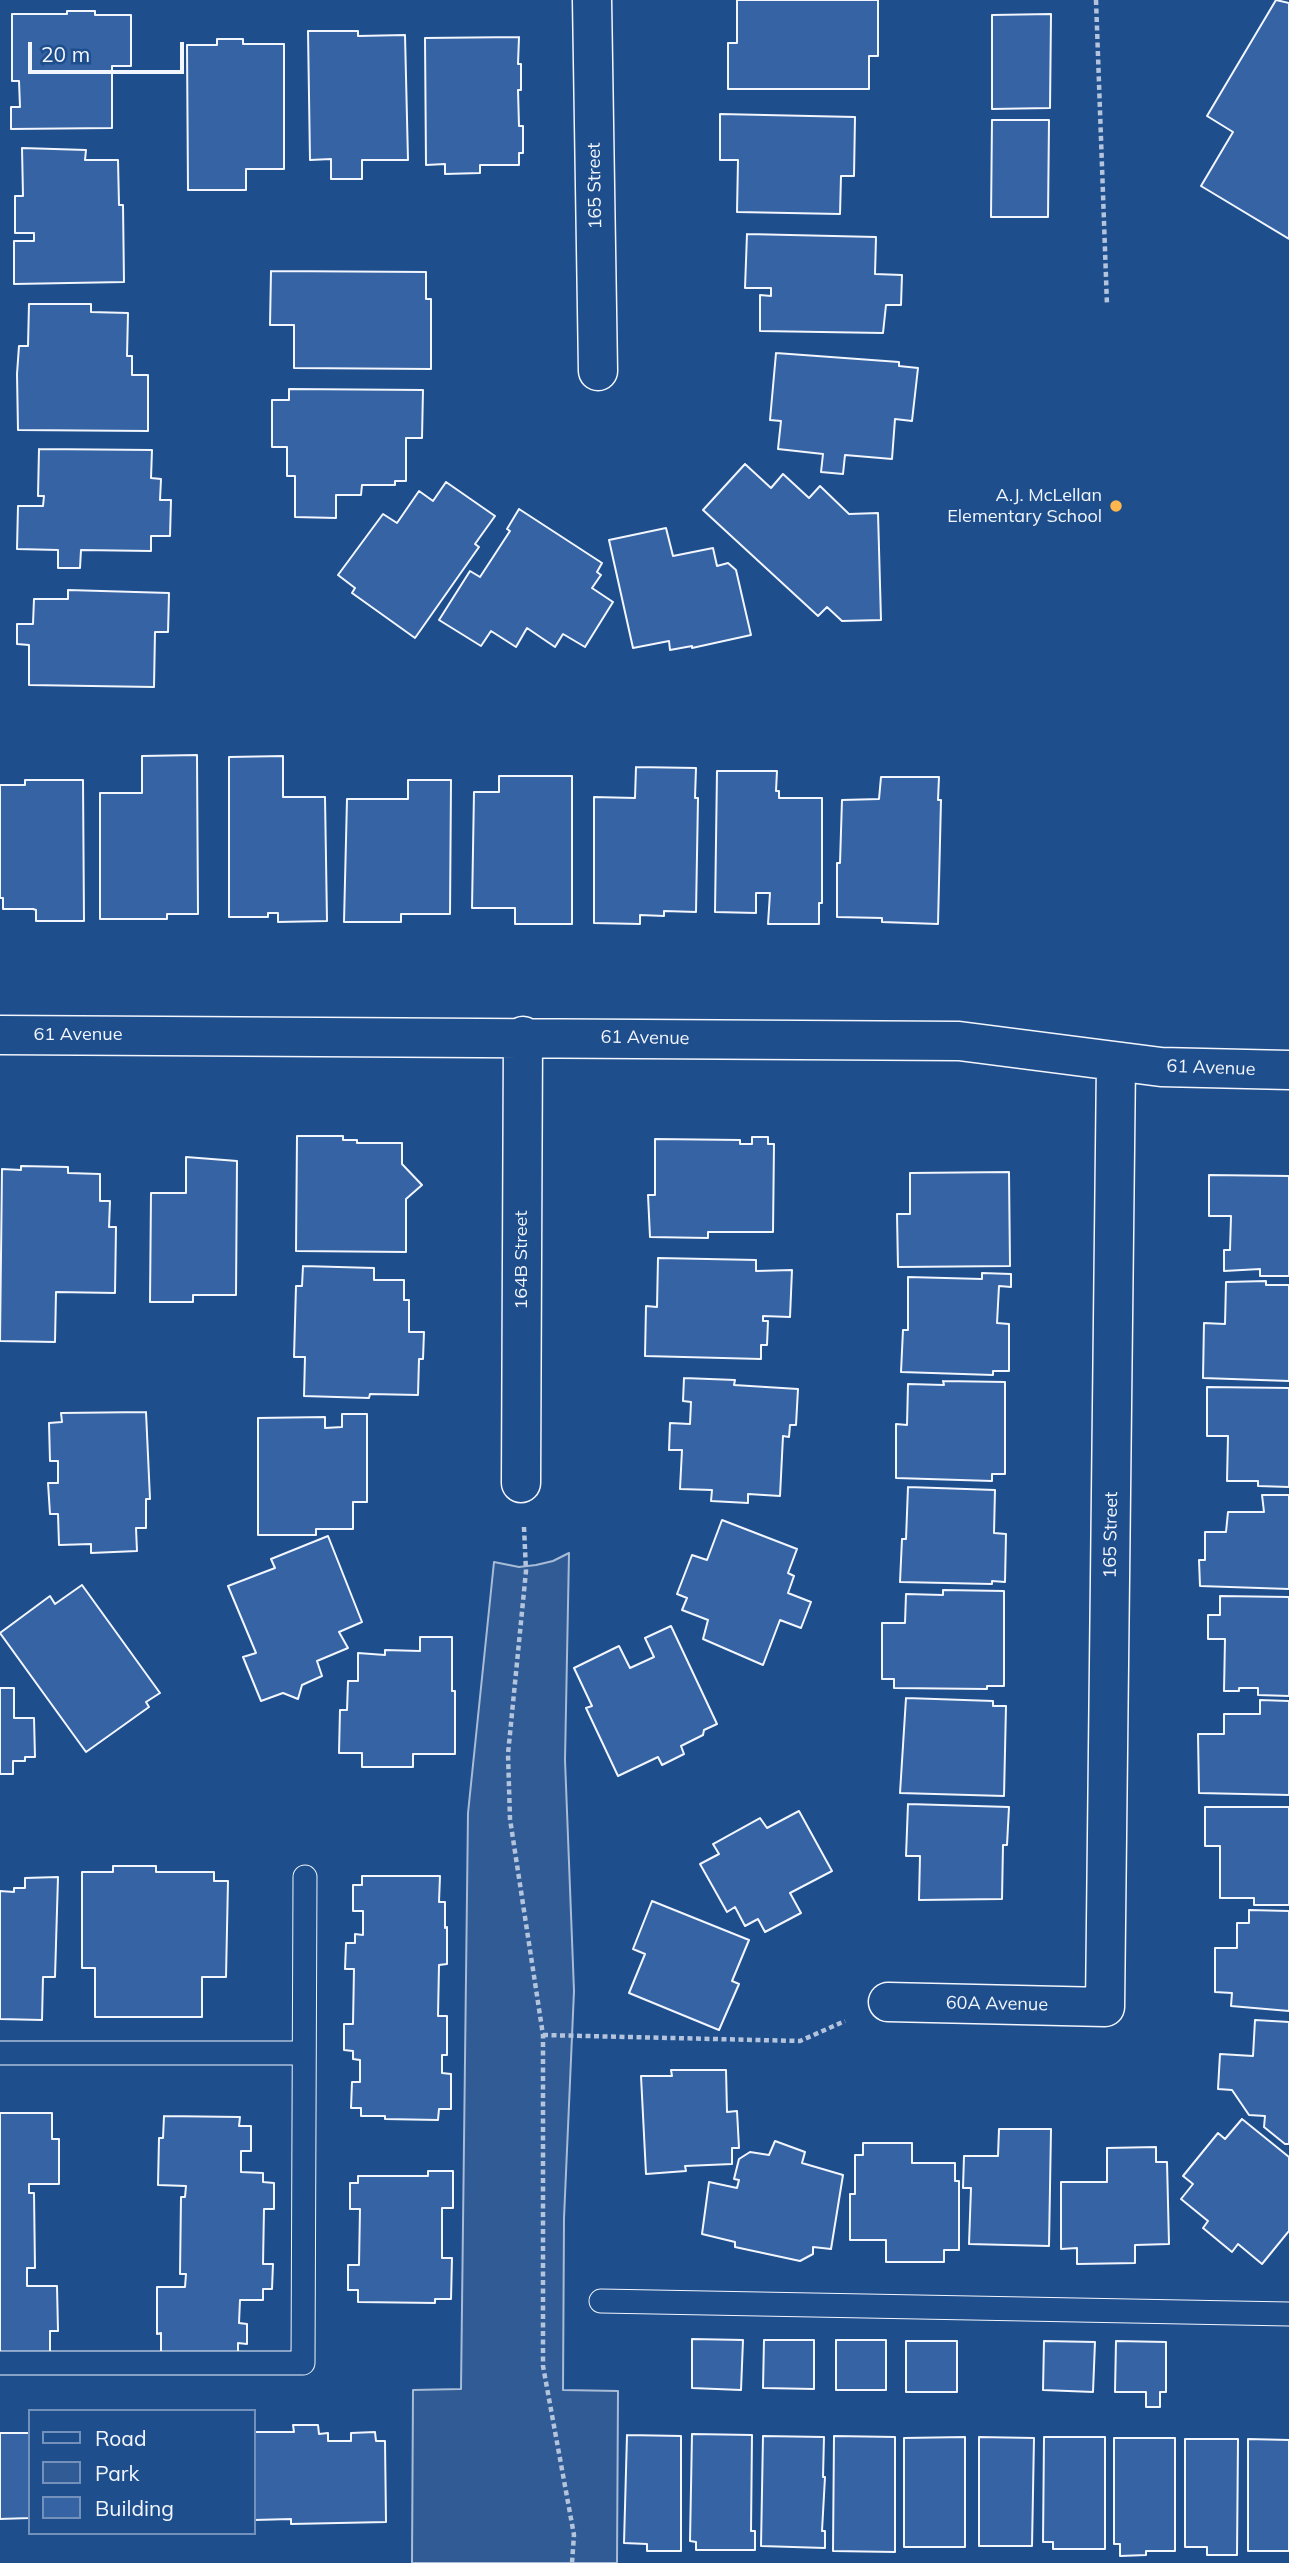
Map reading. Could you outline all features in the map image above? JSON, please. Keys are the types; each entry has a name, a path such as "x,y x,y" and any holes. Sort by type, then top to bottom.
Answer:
{"street":[{"name":"165 Street","path":"592,0 598,371"},
{"name":"61 Avenue","path":"0,1035 523,1036 959,1041 1161,1067 1289,1070"},
{"name":"164B Street","path":"522,1483 523,1036"},
{"name":"165 Street","path":"1105,2007 1116,1062"},
{"name":"60A Avenue","path":"888,2002 1105,2007"}],"lane":[{"path":"0,2363 303,2363 305,1877"},
{"path":"0,2053 303,2053"},
{"path":"601,2301 1289,2314"}],"path":[{"path":"1096,0 1107,305"},
{"path":"522,1483 526,1571 508,1754 510,1819 542,2035 542,2366 575,2535 572,2563"},
{"path":"542,2035 800,2041 888,2002"}],"green space":[{"path":"569,1553 565,1760 574,1991 564,2218 563,2390 618,2391 617,2563 412,2563 413,2390 461,2389 468,1813 494,1562 519,1567 536,1565"}],"building":[{"path":"737,0 878,0 878,56 869,56 869,89 728,89 728,43 737,43"},
{"path":"1276,0 1289,3 1289,239 1201,186 1233,132 1207,116"},
{"path":"67,11 95,11 95,15 131,15 131,66 112,66 112,128 11,129 11,107 20,107 19,81 12,81 12,14 67,14"},
{"path":"1051,14 1050,108 992,109 992,15"},
{"path":"308,31 358,31 358,36 405,35 408,160 362,160 362,179 331,179 331,159 310,160"},
{"path":"519,37 519,126 523,126 523,153 519,153 519,165 480,165 480,173 445,174 445,164 426,165 425,38"},
{"path":"217,39 243,39 243,44 284,44 284,169 246,169 246,190 188,190 187,45 217,45"},
{"path":"720,114 855,117 854,176 841,176 840,214 737,212 738,160 720,160"},
{"path":"992,120 1049,120 1048,217 991,217"},
{"path":"22,148 86,150 85,160 118,160 119,205 123,205 124,282 14,284 14,241 34,241 34,233 15,233 15,196 23,196"},
{"path":"747,234 876,237 875,274 902,275 901,305 886,305 883,333 760,331 760,295 771,296 771,288 745,288"},
{"path":"271,271 426,272 426,299 431,299 431,369 294,368 294,325 270,325"},
{"path":"29,304 91,304 91,312 128,313 127,356 132,356 132,375 148,375 148,431 18,430 19,346 28,346"},
{"path":"776,353 899,362 899,366 918,368 912,421 895,419 892,459 845,455 843,474 821,472 823,454 778,449 781,421 770,420"},
{"path":"289,389 423,390 422,438 406,438 406,481 395,481 395,485 362,485 361,495 336,495 336,518 295,517 295,476 287,476 287,447 272,447 272,400 289,400"},
{"path":"39,449 152,450 151,478 161,479 160,500 171,500 170,536 151,536 151,551 81,550 80,568 58,568 58,550 17,549 18,506 43,506 44,496 38,496"},
{"path":"745,464 771,488 783,474 809,498 820,486 849,514 878,513 881,620 842,621 827,607 818,616 703,510"},
{"path":"446,482 495,516 475,544 479,547 415,638 352,593 355,588 338,575 383,514 397,523 419,491 433,501"},
{"path":"519,509 602,563 597,572 601,575 592,588 613,602 585,647 563,634 555,647 527,628 516,647 491,631 481,646 439,620 470,571 480,577 510,531 507,529"},
{"path":"666,528 673,556 713,548 717,566 728,563 736,570 751,635 692,648 670,650 669,641 633,648 609,540"},
{"path":"68,590 169,593 168,632 155,632 154,687 29,685 29,645 17,644 17,624 33,624 34,599 68,599"},
{"path":"197,755 198,914 167,914 167,919 100,919 100,793 142,793 142,756"},
{"path":"283,756 283,797 325,797 327,921 278,922 278,913 268,913 268,917 229,917 229,757"},
{"path":"636,767 696,768 696,912 664,911 664,916 640,915 640,924 594,923 594,797 635,798"},
{"path":"717,771 777,771 776,791 779,791 779,798 822,798 822,903 819,903 819,924 768,924 770,893 756,893 756,913 715,912"},
{"path":"499,776 572,776 572,924 515,924 515,908 472,908 474,792 499,792"},
{"path":"881,777 939,777 938,800 941,800 938,924 882,922 882,918 837,917 837,863 840,863 842,800 879,799"},
{"path":"25,780 83,780 84,921 36,921 36,910 3,909 3,898 0,898 0,785 25,785"},
{"path":"408,780 451,780 450,914 401,914 401,922 344,922 347,799 408,799"},
{"path":"297,1136 343,1136 343,1140 357,1140 357,1143 402,1143 402,1164 422,1185 406,1199 406,1252 296,1251"},
{"path":"752,1137 768,1137 768,1144 774,1144 773,1232 708,1232 708,1238 650,1237 648,1195 655,1195 655,1139 740,1140 740,1144 752,1144"},
{"path":"186,1157 237,1161 236,1295 193,1295 193,1302 150,1302 151,1193 186,1193"},
{"path":"21,1166 68,1167 68,1173 100,1174 100,1201 110,1201 109,1227 116,1227 115,1293 56,1292 55,1342 0,1341 2,1169 21,1170"},
{"path":"1009,1172 1010,1266 898,1267 897,1214 910,1214 910,1173"},
{"path":"1209,1175 1289,1176 1289,1276 1260,1276 1260,1269 1224,1271 1224,1250 1230,1250 1231,1216 1209,1216"},
{"path":"658,1258 756,1260 756,1271 792,1270 790,1317 763,1316 763,1321 768,1321 767,1345 761,1345 761,1359 645,1356 646,1306 657,1307"},
{"path":"303,1266 374,1268 374,1280 404,1280 404,1300 409,1300 409,1332 424,1332 423,1359 419,1359 418,1395 370,1394 369,1398 304,1396 305,1357 294,1357 296,1286 302,1286"},
{"path":"982,1273 1011,1274 1011,1287 999,1286 997,1323 1009,1324 1009,1371 993,1371 993,1375 901,1372 903,1330 908,1330 908,1277 982,1279"},
{"path":"1266,1281 1266,1285 1289,1285 1289,1381 1203,1378 1204,1323 1225,1324 1226,1282"},
{"path":"684,1378 735,1380 734,1385 798,1389 796,1425 790,1425 789,1437 783,1436 780,1496 748,1494 748,1503 711,1501 712,1490 680,1489 682,1450 669,1450 670,1423 690,1424 691,1402 683,1401"},
{"path":"943,1381 1005,1382 1005,1474 992,1474 992,1481 896,1478 896,1424 907,1425 908,1384 944,1385"},
{"path":"1207,1387 1289,1388 1289,1487 1258,1486 1258,1481 1227,1481 1228,1436 1207,1436"},
{"path":"146,1412 150,1499 146,1499 146,1528 136,1528 137,1551 91,1553 91,1544 59,1545 58,1514 50,1514 48,1483 58,1483 58,1461 50,1461 49,1423 62,1422 61,1413"},
{"path":"342,1414 367,1414 367,1502 353,1502 353,1529 316,1529 316,1535 258,1535 258,1418 325,1417 325,1428 342,1427"},
{"path":"908,1487 995,1490 994,1533 1006,1534 1005,1582 900,1582 902,1539 906,1539"},
{"path":"1262,1495 1289,1495 1289,1589 1200,1586 1199,1560 1205,1560 1205,1532 1226,1532 1228,1512 1264,1512"},
{"path":"722,1520 797,1549 788,1573 794,1576 788,1593 811,1602 801,1628 780,1620 763,1665 703,1639 708,1620 682,1610 687,1598 677,1594 692,1555 707,1560"},
{"path":"328,1536 362,1622 339,1632 348,1648 317,1661 322,1676 302,1685 298,1699 283,1693 261,1701 243,1657 256,1653 228,1586 275,1568 271,1559"},
{"path":"82,1585 160,1693 146,1702 149,1707 86,1752 0,1633 50,1596 55,1604"},
{"path":"943,1590 1004,1591 1004,1686 987,1686 987,1689 894,1688 894,1679 882,1679 882,1623 905,1623 906,1594 943,1595"},
{"path":"1220,1596 1289,1597 1289,1696 1258,1695 1258,1688 1224,1691 1225,1639 1208,1639 1208,1615 1220,1615"},
{"path":"671,1626 717,1724 681,1746 684,1754 662,1765 658,1757 618,1776 586,1708 592,1706 574,1668 619,1646 630,1668 654,1657 645,1638"},
{"path":"420,1637 452,1637 455,1754 413,1754 413,1767 362,1767 362,1753 339,1753 340,1710 347,1710 348,1681 358,1681 358,1653 385,1655 385,1650 420,1651"},
{"path":"0,1688 14,1688 14,1718 34,1718 35,1757 25,1757 25,1761 13,1761 13,1774 0,1774"},
{"path":"906,1698 993,1701 993,1706 1006,1706 1004,1796 900,1793"},
{"path":"1260,1700 1289,1701 1289,1795 1199,1793 1198,1734 1224,1734 1224,1714 1260,1714"},
{"path":"908,1804 1009,1807 1007,1845 1003,1845 1002,1899 919,1900 920,1856 906,1856"},
{"path":"1205,1807 1289,1807 1289,1905 1254,1905 1254,1898 1220,1898 1220,1846 1205,1846"},
{"path":"799,1811 832,1871 790,1893 801,1913 765,1932 758,1919 745,1926 735,1907 727,1912 700,1864 719,1854 713,1844 760,1818 767,1828"},
{"path":"113,1866 156,1866 156,1872 214,1872 214,1881 228,1881 226,1977 202,1977 202,2017 95,2017 95,1968 82,1968 82,1872 113,1872"},
{"path":"362,1876 440,1876 439,1902 445,1902 447,1964 439,1965 438,2016 447,2016 447,2055 442,2055 442,2073 451,2074 451,2109 439,2109 438,2120 361,2116 361,2108 351,2108 352,2082 360,2082 360,2060 353,2059 353,2051 344,2050 344,2024 353,2024 354,1969 345,1969 346,1943 355,1943 355,1934 363,1935 363,1911 353,1911 353,1885 362,1885"},
{"path":"58,1877 55,1977 43,1977 42,2020 0,2019 0,1891 14,1892 14,1888 25,1888 25,1878"},
{"path":"652,1901 749,1940 732,1981 739,1984 719,2030 629,1993 645,1954 633,1949"},
{"path":"1249,1910 1289,1911 1289,2011 1231,2006 1232,1993 1215,1992 1215,1948 1237,1948 1237,1923 1249,1923"},
{"path":"1255,2020 1289,2022 1289,2144 1285,2144 1264,2127 1265,2116 1249,2115 1232,2090 1218,2089 1220,2054 1253,2056"},
{"path":"671,2070 726,2070 727,2112 737,2111 739,2148 732,2148 732,2164 685,2166 686,2171 646,2174 641,2076 672,2076"},
{"path":"0,2113 52,2113 52,2139 59,2139 59,2184 29,2184 29,2193 34,2193 35,2268 27,2268 27,2286 57,2286 58,2331 50,2331 50,2355 0,2355"},
{"path":"164,2116 240,2117 239,2126 251,2126 251,2151 241,2151 241,2172 263,2173 263,2182 274,2183 274,2209 264,2209 263,2264 273,2264 272,2289 263,2289 263,2300 240,2300 239,2323 247,2324 247,2344 238,2343 238,2356 161,2357 161,2333 157,2334 157,2287 185,2287 186,2274 180,2274 181,2197 185,2197 186,2186 158,2185 159,2138 163,2138"},
{"path":"1242,2119 1289,2157 1289,2231 1262,2264 1238,2244 1232,2252 1203,2228 1208,2221 1181,2199 1193,2184 1183,2176 1218,2133 1225,2139"},
{"path":"999,2129 1051,2129 1049,2246 969,2244 971,2188 963,2188 964,2156 998,2156"},
{"path":"775,2141 805,2152 802,2163 843,2175 831,2249 813,2247 813,2254 800,2261 735,2247 735,2242 702,2234 709,2182 737,2188 739,2180 734,2179 739,2159 750,2152 769,2155"},
{"path":"863,2143 912,2143 912,2163 955,2163 955,2181 959,2181 959,2250 944,2250 944,2262 886,2262 886,2240 850,2240 850,2194 855,2194 855,2155 863,2155"},
{"path":"1156,2147 1156,2162 1167,2162 1169,2244 1135,2245 1135,2263 1077,2264 1077,2248 1061,2249 1061,2182 1107,2182 1107,2148"},
{"path":"428,2171 453,2171 453,2208 442,2208 442,2258 452,2258 451,2299 435,2299 435,2303 358,2302 358,2290 348,2290 348,2265 359,2265 360,2209 350,2209 350,2183 358,2183 358,2176 428,2176"},
{"path":"692,2339 743,2340 741,2390 692,2388"},
{"path":"764,2340 814,2340 814,2389 763,2388"},
{"path":"836,2340 886,2340 886,2390 836,2390"},
{"path":"906,2341 957,2341 957,2392 906,2392"},
{"path":"1044,2341 1095,2342 1093,2392 1043,2390"},
{"path":"1116,2341 1166,2342 1166,2392 1160,2392 1160,2407 1146,2407 1146,2392 1115,2392"},
{"path":"293,2425 318,2425 319,2434 328,2433 328,2441 351,2441 351,2433 375,2432 376,2441 385,2441 386,2522 291,2524 291,2519 256,2520 256,2432 294,2432"},
{"path":"0,2433 28,2433 28,2518 0,2519"},
{"path":"692,2434 752,2435 751,2531 755,2531 755,2550 696,2550 696,2542 690,2541"},
{"path":"627,2435 681,2436 681,2551 647,2551 647,2544 624,2543"},
{"path":"763,2436 824,2437 822,2531 825,2531 825,2548 761,2546"},
{"path":"834,2436 895,2437 895,2552 833,2551"},
{"path":"965,2437 965,2547 904,2547 904,2438"},
{"path":"979,2437 1034,2438 1032,2546 979,2546"},
{"path":"1044,2437 1105,2437 1105,2549 1053,2549 1053,2542 1043,2542"},
{"path":"1114,2438 1175,2438 1175,2551 1146,2551 1146,2555 1120,2556 1120,2544 1114,2544"},
{"path":"1185,2439 1238,2439 1237,2555 1207,2555 1207,2547 1185,2547"},
{"path":"1248,2439 1289,2440 1289,2551 1248,2551"}],"place":[{"name":"A.J. McLellan Elementary School","path":"1116,506"}]}
